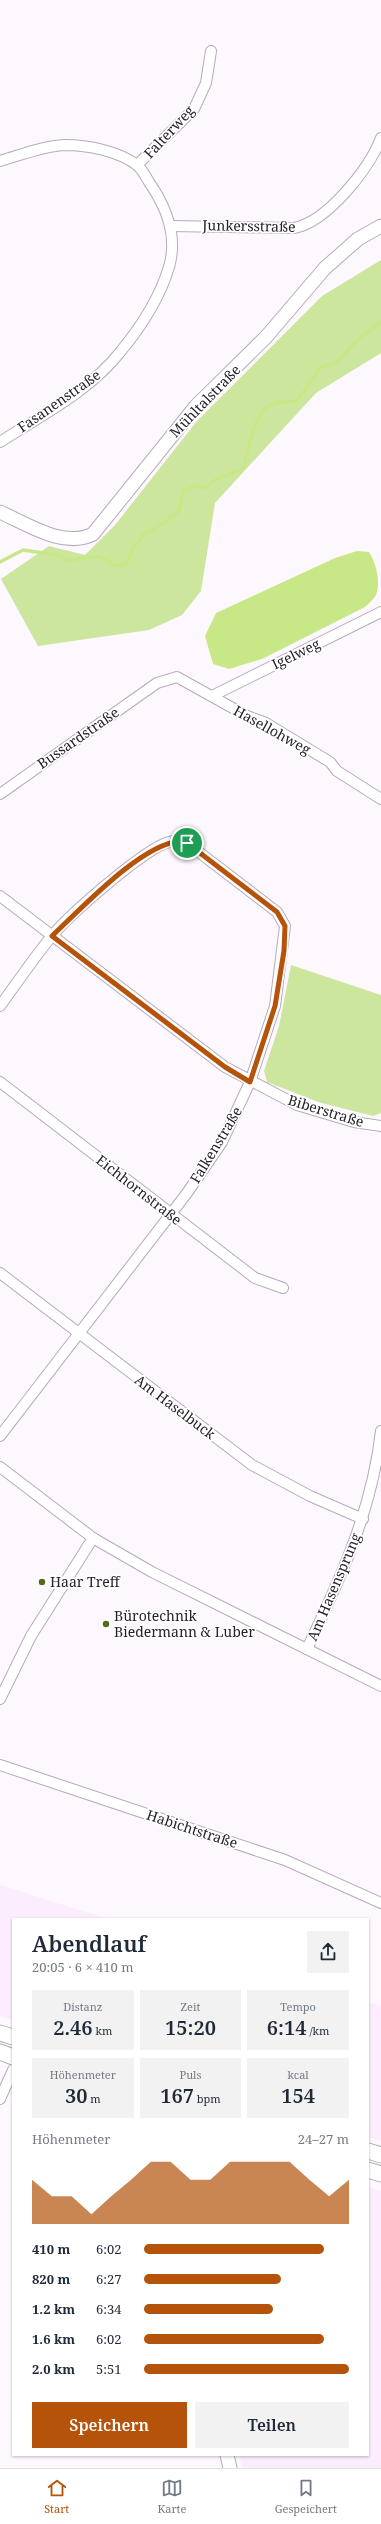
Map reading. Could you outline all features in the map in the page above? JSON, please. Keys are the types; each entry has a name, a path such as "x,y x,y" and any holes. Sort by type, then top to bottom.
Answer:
{"main road":[{"path":"0,2033 12,2037"},
{"path":"0,2052 12,2057"},
{"path":"369,2152 381,2155"},
{"path":"369,2170 381,2174"}],"street":[{"name":"Falterweg","path":"137,165 194,109 206,84 211,51"},
{"name":"Junkersstraße","path":"171,226 294,228 305,226 320,216 364,170 381,138"},
{"name":"Fasanenstraße","path":"0,161 64,145 84,146 109,151 137,165 161,199 171,226 171,253 163,282 155,299 121,351 99,374 84,386 0,442"},
{"name":"Mühltalstraße","path":"0,512 66,539 85,538 93,534 196,406 266,337 325,268 358,239 381,226"},
{"name":"Igelweg","path":"212,696 381,612"},
{"name":"Hasellohweg","path":"156,683 177,677 247,716 266,723 330,762 337,771 381,799"},
{"name":"Bussardstraße","path":"0,794 156,683"},
{"name":"Falkenstraße","path":"0,1436 79,1335 222,1142 250,1082 275,1006 285,926 277,912 187,843 180,841 169,842 154,850 104,886 52,936"},
{"name":"Biberstraße","path":"0,896 225,1067 250,1082 297,1105 354,1122 381,1126"},
{"path":"0,1006 52,936"},
{"name":"Eichhornstraße","path":"0,1082 255,1278 283,1288"},
{"name":"Am Haselbuck","path":"0,1272 79,1335 252,1465 310,1496 363,1519"},
{"name":"Am Hasensprung","path":"307,1649 345,1569 363,1519 375,1474 381,1431"},
{"path":"0,1467 93,1538 152,1572 381,1686"},
{"path":"0,1699 30,1636 93,1538"},
{"name":"Habichtstraße","path":"0,1765 285,1860 381,1903"},
{"path":"0,2099 12,2072"},
{"path":"227,2456 230,2468"}],"shaded area":[{"path":"381,260 381,353 316,393 215,503 201,591 182,615 149,630 38,646 1,579 49,546 85,555 115,525 197,421 322,296"},
{"path":"357,551 369,552 374,562 378,579 376,595 365,607 262,659 229,669 213,664 205,636 216,613 335,558"},
{"path":"291,965 381,995 381,1113 373,1116 318,1102 267,1082 264,1071 279,1026"},
{"path":"0,1885 105,1918 12,1918 12,2020 0,2016"},
{"path":"369,2002 381,2006 381,2141 369,2137"},
{"path":"369,2187 381,2191 381,2468 242,2468 239,2456 369,2456"}],"waterway":[{"path":"0,562 23,550 58,555 69,561 94,556 104,559 116,566 126,564 133,548 145,533 161,525 179,511 183,491 195,486 205,488 216,479 243,469 258,418 267,407 282,402 297,401 320,368 337,362 357,340 381,322"}],"place":[{"name":"Haar Treff","path":"42,1582"},
{"name":"Bürotechnik Biedermann & Luber","path":"106,1624"}],"route":[{"path":"180,841 187,843 277,912 285,926 284,951 275,1006 250,1082 225,1067 52,936 104,886 154,850 169,842 180,841"}]}
